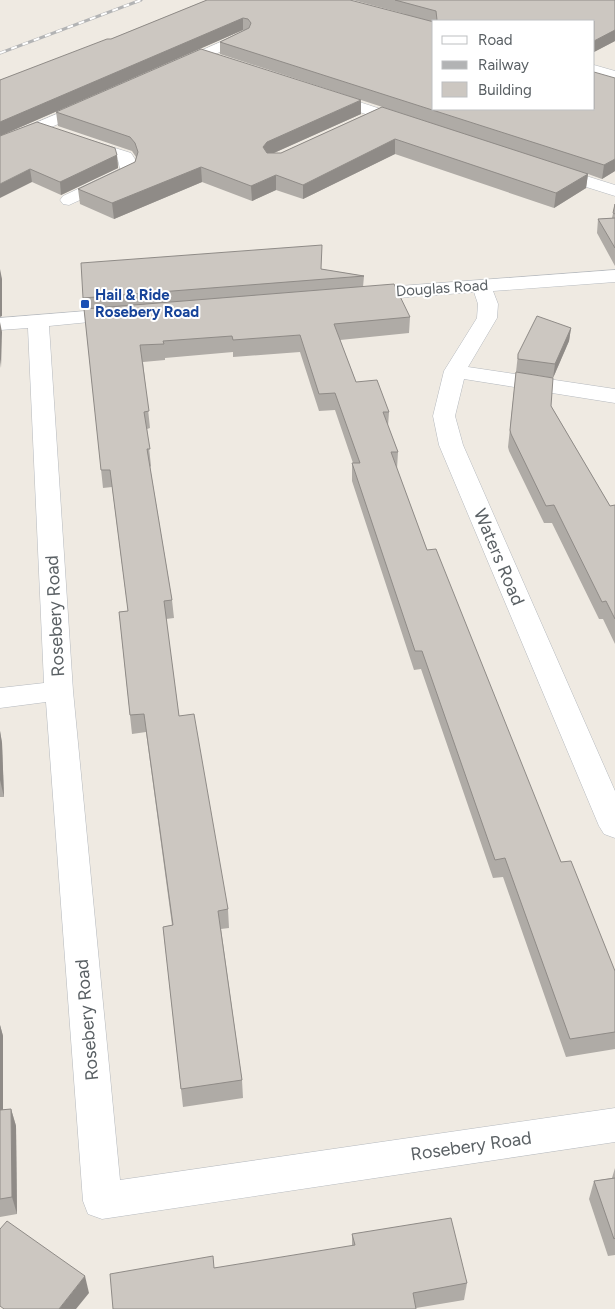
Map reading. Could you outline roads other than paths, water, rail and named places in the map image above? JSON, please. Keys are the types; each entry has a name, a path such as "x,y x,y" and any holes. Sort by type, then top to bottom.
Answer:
{"street":[{"path":"167,71 243,36"},
{"path":"203,55 221,61"},
{"path":"595,70 615,76"},
{"path":"314,92 422,128"},
{"path":"0,144 103,99"},
{"path":"362,122 379,114"},
{"path":"39,128 125,157 129,164 130,171 69,200"},
{"path":"532,164 615,191"},
{"name":"Douglas Road","path":"346,296 615,276"},
{"name":"Waters Road","path":"481,285 488,304 487,318 455,370 444,416 451,444 615,826"},
{"path":"0,324 144,312"},
{"name":"Rosebery Road","path":"38,321 59,691 102,1201 615,1125"},
{"path":"455,370 615,396"},
{"path":"0,698 59,691"}],"railway":[{"path":"0,53 141,0"}],"place":[{"name":"Hail & Ride Rosebery Road","path":"85,304"}]}
